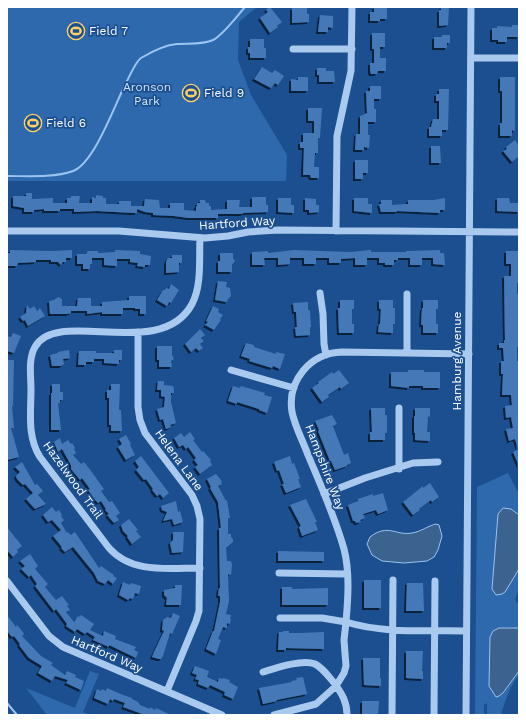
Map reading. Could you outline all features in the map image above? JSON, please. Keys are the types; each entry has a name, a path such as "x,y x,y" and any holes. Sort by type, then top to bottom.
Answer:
{"street":[{"path":"336,231 337,136 350,77 352,7"},
{"name":"Hamburg Avenue","path":"466,715 472,7"},
{"path":"293,49 352,49"},
{"path":"471,58 519,58"},
{"name":"Hartford Way","path":"7,231 119,231 200,238 264,231 519,232"},
{"name":"Hazelwood Trail","path":"200,238 198,285 192,304 182,317 170,325 158,330 138,332 52,333 37,344 34,348 31,359 31,427 33,443 40,457 106,545 115,554 130,563 149,568 200,568"},
{"path":"320,293 326,355"},
{"path":"407,294 407,353"},
{"name":"Helena Lane","path":"138,332 138,416 145,434 190,491 196,502 200,519 200,600 197,617 167,692"},
{"name":"Hampshire Way","path":"336,686 344,673 346,666 344,640 347,574 344,549 294,417 292,401 294,388 300,374 308,365 326,355 342,352 468,354"},
{"path":"231,370 294,388"},
{"path":"399,408 399,469"},
{"path":"324,494 364,478 399,469 418,462 438,462"},
{"path":"279,573 347,574"},
{"path":"392,715 393,580"},
{"name":"Hartford Way","path":"7,581 49,636 62,647 222,715"},
{"path":"434,715 435,581"},
{"path":"280,618 322,618 369,628 392,630 466,631"},
{"path":"263,672 301,663 312,663 323,670 336,686 346,702 347,715"},
{"path":"274,715 316,704 336,686"}],"green space":[{"name":"Aronson Park","path":"7,7 257,7 239,22 238,60 251,95 287,155 286,181 7,181"},
{"path":"508,473 519,494 519,515 513,510 503,508 498,514 492,589 505,592 519,569 519,588 515,600 519,605 519,628 500,628 496,629 491,634 489,686 496,697 503,693 519,671 519,673 508,694 501,715 487,715 487,703 484,705 484,715 475,715 477,487"},
{"path":"90,671 99,674 83,712 90,715 47,715 26,688 75,708"}],"shaded area":[{"path":"503,508 511,509 519,515 519,569 505,592 496,595 492,589 498,514"},
{"path":"436,524 439,525 442,536 438,550 434,557 427,561 404,563 382,561 372,555 367,544 370,537 382,531 387,530 401,533 412,533"},
{"path":"499,628 519,628 519,671 503,693 496,697 489,686 490,637 493,631"}],"building":[{"path":"269,7 282,22 270,33 260,18 268,12 266,10"},
{"path":"374,7 387,7 387,19 370,21 370,12 374,12"},
{"path":"441,7 449,7 448,25 439,26 439,10 441,10"},
{"path":"292,8 307,8 309,22 292,23"},
{"path":"320,15 333,16 333,28 328,27 328,32 318,32"},
{"path":"512,25 519,25 519,37 507,37 507,42 492,40 492,28 497,28 497,26 512,27"},
{"path":"372,33 385,33 385,47 380,47 380,58 386,58 386,71 378,71 377,74 371,74 370,71 370,63 374,63"},
{"path":"442,35 450,35 450,43 447,43 447,48 434,48 434,37 442,37"},
{"path":"250,39 264,39 266,58 250,58 248,47 250,47"},
{"path":"262,67 272,73 275,70 284,76 278,85 275,83 271,88 254,79"},
{"path":"317,68 326,68 326,71 334,71 335,82 319,82"},
{"path":"298,77 308,77 308,91 291,91 291,79 298,80"},
{"path":"500,77 515,77 515,131 512,130 512,136 500,136 500,123 502,123 502,91 500,91"},
{"path":"370,86 381,86 381,99 374,99 376,122 368,122 368,135 370,135 369,148 364,147 364,150 355,150 356,134 360,134 360,116 367,113 366,91 370,91"},
{"path":"439,89 449,89 448,130 442,130 442,136 429,136 429,127 431,127 433,119 439,119 439,101 436,101 436,94 439,94"},
{"path":"308,108 322,108 320,138 318,138 318,153 315,153 314,167 319,167 319,178 311,178 310,175 303,175 304,148 300,148 300,142 303,142 303,133 314,133 314,121 308,121"},
{"path":"515,140 519,146 519,156 512,162 503,151 507,149 506,147"},
{"path":"431,146 440,146 441,163 431,163"},
{"path":"355,160 368,160 368,173 363,173 363,179 355,179"},
{"path":"26,193 32,193 32,199 53,198 53,203 67,203 67,198 71,198 71,196 80,196 79,203 92,203 92,197 96,198 96,195 106,198 106,204 119,204 119,201 131,201 131,206 144,206 145,199 159,200 160,208 170,208 170,203 184,203 184,210 196,211 197,203 200,203 200,200 205,200 206,203 209,203 211,210 227,209 227,200 240,200 239,207 252,207 252,197 266,197 268,212 218,214 218,218 189,218 153,215 153,213 137,209 137,213 97,211 74,212 74,209 44,211 44,209 34,210 34,212 24,212 24,208 13,206 13,196 26,196"},
{"path":"278,198 291,198 291,205 294,205 294,213 278,212"},
{"path":"305,198 316,199 316,205 319,205 319,212 309,213 309,210 305,210"},
{"path":"354,198 368,198 368,204 372,204 372,213 354,211"},
{"path":"445,198 445,210 440,210 440,213 397,211 381,212 379,204 381,204 381,200 392,200 392,205 408,204 408,200 434,200"},
{"path":"497,198 509,198 510,203 519,203 519,212 497,211"},
{"path":"10,250 72,250 72,258 66,258 66,262 63,262 61,265 58,262 51,262 51,260 36,260 36,262 18,263 17,266 7,266 7,253 10,253"},
{"path":"115,250 140,251 140,254 151,256 150,265 145,265 145,267 137,266 138,263 130,262 130,259 117,259 117,266 104,265 104,258 92,258 90,269 83,269 83,264 77,264 77,254 86,254 88,251 98,251 98,253 115,252"},
{"path":"294,250 350,252 371,250 371,252 406,252 440,250 440,253 444,253 445,265 433,264 433,258 422,258 422,265 410,265 410,258 398,258 398,260 394,260 394,265 385,265 385,263 379,263 379,258 367,258 367,265 355,265 355,258 341,259 341,263 329,263 329,258 316,258 316,264 304,264 304,258 290,258 290,264 278,265 278,258 264,258 265,265 252,265 252,252 268,251 268,253"},
{"path":"506,251 518,251 519,255 519,283 517,283 517,294 519,295 519,347 517,347 517,361 519,361 518,449 515,439 509,441 506,429 513,428 511,417 506,418 505,406 512,405 511,395 502,395 503,374 501,374 501,361 504,361 503,348 499,348 499,343 504,343 505,340 504,276 511,276 511,264 506,264"},
{"path":"220,253 233,253 233,259 235,260 232,264 232,272 218,272"},
{"path":"172,255 182,255 182,263 179,263 179,272 166,273 166,262 168,258 172,258"},
{"path":"218,281 227,282 226,287 230,288 231,296 227,302 215,300"},
{"path":"171,284 179,290 171,303 169,302 167,306 157,300 163,290 166,288 169,289"},
{"path":"129,296 146,296 146,314 140,314 140,309 123,308 123,314 102,314 102,312 87,314 87,311 71,311 71,313 67,314 50,314 49,301 58,297 62,299 62,306 77,306 78,298 91,298 91,306 102,306 102,302 129,300"},
{"path":"340,300 354,300 354,309 352,309 352,324 354,324 354,333 339,333 338,308 340,308"},
{"path":"379,300 393,300 393,308 395,308 395,324 393,324 393,333 378,332 381,309 379,309"},
{"path":"423,300 438,300 438,309 436,309 436,324 438,324 438,333 423,333 423,325 421,325"},
{"path":"308,302 308,310 310,310 310,335 296,336 296,312 294,312 293,303"},
{"path":"27,305 30,309 34,306 37,311 40,308 45,316 28,326 25,320 23,321 20,317 26,313"},
{"path":"213,306 219,309 218,312 223,315 214,330 205,325 208,322 206,321"},
{"path":"200,329 205,335 201,338 204,341 200,344 203,348 199,351 196,348 191,352 185,344"},
{"path":"13,333 21,336 14,353 7,351 7,336 11,337"},
{"path":"246,343 276,354 276,352 285,354 280,369 249,361 250,359 241,356"},
{"path":"157,346 172,346 172,355 174,359 171,361 172,367 159,367 159,360 157,360"},
{"path":"69,350 70,358 63,359 64,364 61,366 52,366 50,355"},
{"path":"114,350 122,350 122,360 119,360 119,364 104,363 104,359 94,359 94,362 86,362 86,365 78,365 79,351 114,353"},
{"path":"7,360 14,360 12,406 14,428 11,428 19,457 7,460"},
{"path":"339,370 349,383 341,389 340,387 328,395 329,397 322,402 312,388 332,372 333,374"},
{"path":"408,370 440,372 440,388 423,388 423,386 409,386 409,388 391,386 391,372 408,372"},
{"path":"158,381 164,381 164,385 173,386 174,389 174,393 171,393 171,402 176,423 170,425 171,427 166,429 163,419 160,420 157,409 164,407 165,397 161,396 161,390 157,390"},
{"path":"52,384 60,384 60,392 63,392 63,400 60,400 60,403 58,403 61,430 51,430"},
{"path":"111,384 120,384 119,410 121,410 122,431 111,431 111,425 109,425 109,398 107,398 107,390 111,390"},
{"path":"233,386 240,388 241,386 265,393 264,395 272,397 267,413 237,402 237,404 228,401"},
{"path":"371,408 385,408 385,415 387,415 387,433 385,433 385,440 370,440 370,432 372,432"},
{"path":"415,408 430,408 427,432 430,432 430,441 415,440"},
{"path":"332,415 337,424 333,426 344,455 348,453 351,463 335,470 330,461 315,421"},
{"path":"190,432 195,439 193,440 202,452 203,451 211,460 212,465 200,474 195,467 198,465 194,460 196,458 188,447 186,449 183,445 179,447 174,438 181,433 184,437"},
{"path":"126,435 135,455 126,460 118,447 122,444 119,439"},
{"path":"60,438 62,444 68,440 71,444 72,443 76,453 73,455 81,464 84,462 104,489 101,491 109,502 112,501 120,513 116,516 119,520 114,523 107,515 109,514 105,510 106,509 101,501 98,503 96,501 82,478 80,480 71,469 71,465 62,449 58,452 54,442"},
{"path":"519,449 519,466 513,452"},
{"path":"141,456 169,493 163,498 160,494 157,496 146,479 144,480 136,470 139,467 135,461"},
{"path":"290,456 292,464 294,463 300,479 298,479 301,487 286,493 282,484 284,484 279,470 277,471 274,462"},
{"path":"22,462 35,485 37,484 43,491 38,495 46,504 35,509 26,499 33,493 25,484 23,485 17,479 16,476 20,472 15,467"},
{"path":"216,474 221,480 222,484 218,486 226,501 227,500 230,518 228,518 228,534 231,534 233,542 226,548 227,561 231,561 232,565 231,575 228,574 229,601 226,614 231,615 231,619 230,624 227,623 227,628 223,627 218,639 221,640 216,654 206,649 214,631 220,602 220,596 218,596 220,588 219,528 221,528 218,502 207,479"},
{"path":"430,483 439,497 432,502 431,500 413,515 403,502 423,486 423,488"},
{"path":"383,493 388,510 378,514 376,510 363,514 365,518 360,520 361,522 356,523 353,521 348,505 358,501 358,499 373,494 373,496"},
{"path":"306,499 317,522 315,522 318,530 302,536 299,527 301,526 290,505"},
{"path":"176,501 178,512 180,511 183,522 174,525 172,519 163,521 167,512 162,510 161,506"},
{"path":"52,507 56,512 59,510 62,515 61,516 64,520 61,523 67,533 68,532 71,535 75,532 99,568 101,566 117,578 113,584 108,580 105,584 98,581 94,573 73,547 65,552 61,548 62,547 53,536 61,530 52,520 48,522 43,515"},
{"path":"129,519 138,530 136,531 141,537 132,544 127,537 128,536 123,531 121,525"},
{"path":"7,527 22,546 17,550 18,552 13,557 7,550"},
{"path":"173,532 184,532 183,552 172,553 170,543 173,540"},
{"path":"278,551 324,552 324,561 278,561"},
{"path":"30,554 38,566 35,569 48,584 45,587 56,600 62,596 69,605 67,606 70,610 66,612 74,622 78,616 79,617 81,615 94,624 90,630 103,636 104,631 116,636 115,639 136,647 134,650 138,652 136,658 109,645 109,647 93,640 95,637 87,632 85,634 77,629 75,632 66,626 67,624 56,609 54,611 35,586 37,584 31,575 29,577 21,569 25,566 20,561"},
{"path":"364,580 381,580 381,608 364,608"},
{"path":"123,582 130,585 131,583 141,586 139,594 135,593 133,599 130,598 128,600 119,595"},
{"path":"407,583 423,583 424,611 406,611"},
{"path":"175,585 182,585 181,605 166,605 167,598 164,595 164,590 175,588"},
{"path":"282,587 292,587 292,589 328,588 328,605 282,605"},
{"path":"173,613 180,616 172,634 170,633 163,656 161,659 152,657 164,631 162,630 163,620 167,617 171,618"},
{"path":"7,615 16,627 17,625 22,631 24,634 22,636 41,656 53,663 51,665 65,675 67,671 84,681 81,690 66,683 68,680 55,676 52,681 38,673 42,666 29,658 14,636 12,637 7,631"},
{"path":"289,631 289,633 324,632 324,649 286,648 286,650 278,650 279,632"},
{"path":"406,651 423,651 423,679 406,678"},
{"path":"363,658 380,658 381,686 364,685"},
{"path":"195,666 209,671 207,677 218,682 219,678 230,680 229,682 238,687 233,699 224,695 225,692 210,685 208,688 198,684 199,680 195,679 197,675 192,673"},
{"path":"303,677 307,694 263,704 259,688 292,682 291,681 297,680 296,678"},
{"path":"107,688 132,698 140,705 150,709 150,707 155,710 156,708 171,715 145,715 123,707 125,703 114,699 113,701 110,699 108,704 94,698 97,689 106,691"},
{"path":"362,701 379,701 378,715 362,715"}],"waterway":[{"path":"7,176 57,175 73,171 81,166 103,134 132,71 136,63 141,58 168,46 209,42 217,38 245,7"},
{"path":"7,703 17,715"}],"place":[{"name":"Field 7","path":"76,31"},
{"name":"Field 9","path":"191,93"},
{"name":"Field 6","path":"33,123"}]}
